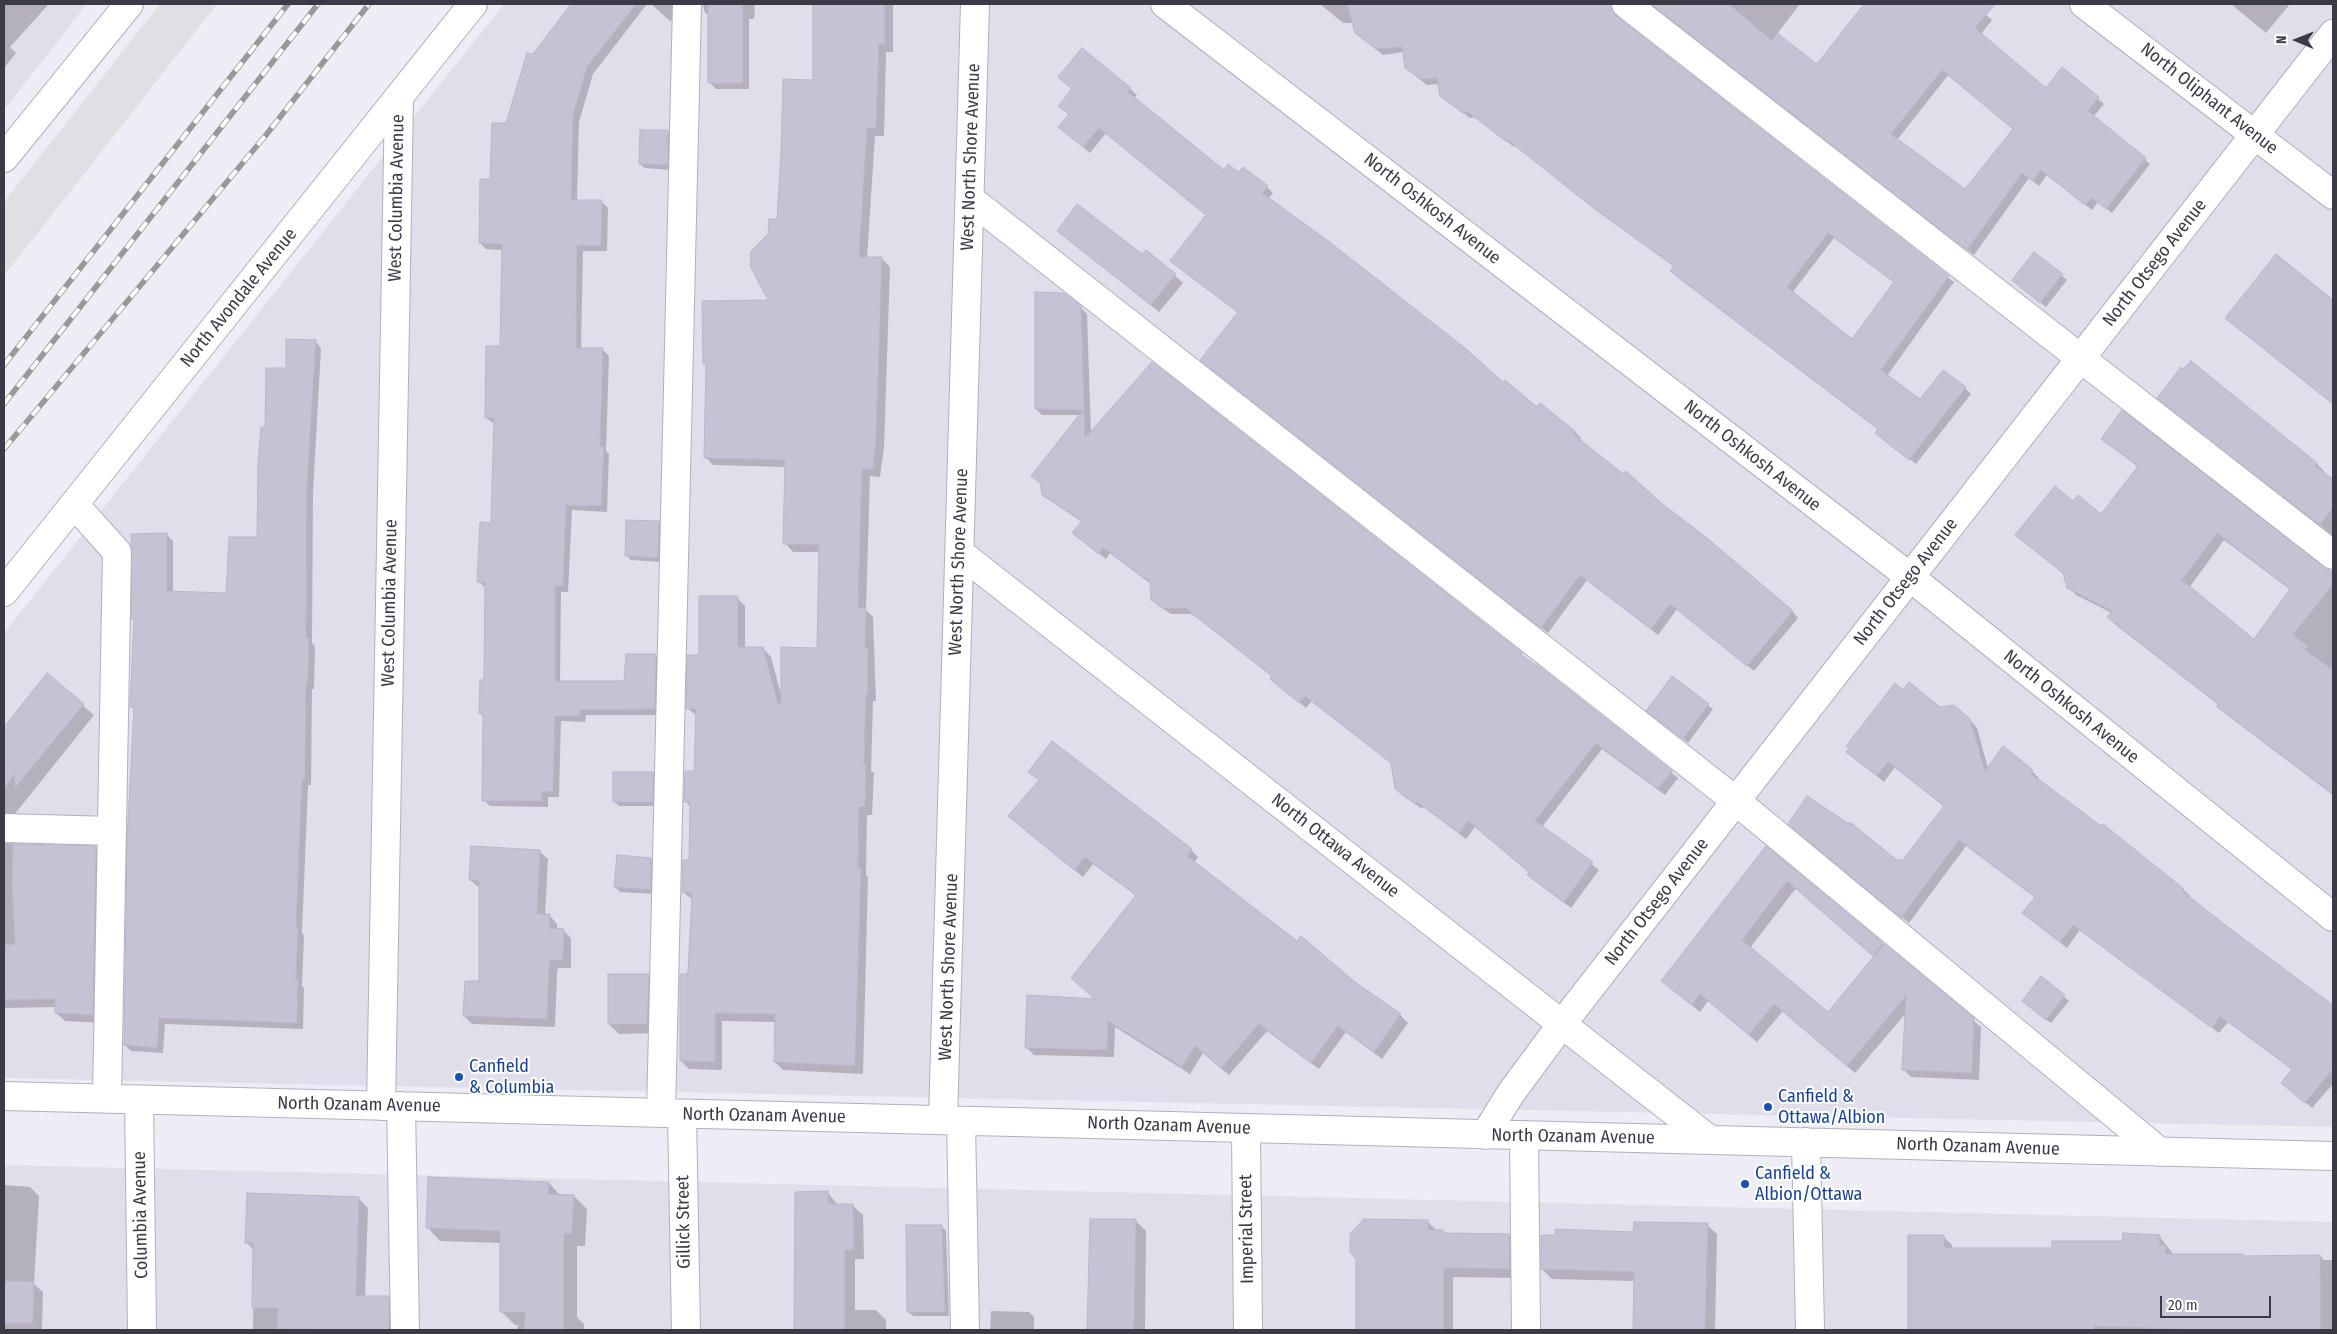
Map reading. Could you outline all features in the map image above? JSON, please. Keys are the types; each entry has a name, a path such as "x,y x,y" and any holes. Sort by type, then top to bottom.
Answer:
{"street":[{"path":"4,158 129,4"},
{"name":"North Avondale Avenue","path":"4,592 473,4"},
{"name":"Gillick Street","path":"686,1330 672,1114 687,4"},
{"name":"West North Shore Avenue","path":"965,1330 952,1121 960,553 975,4"},
{"name":"North Oshkosh Avenue","path":"1165,4 1910,578 2333,917"},
{"path":"1626,4 2082,357 2333,555"},
{"name":"North Oliphant Avenue","path":"2084,4 2333,195"},
{"name":"North Otsego Avenue","path":"1484,1134 1511,1093 1562,1024 2333,34"},
{"name":"West Columbia Avenue","path":"399,99 391,1106 405,1330"},
{"path":"970,199 1736,801 2160,1152"},
{"path":"74,504 117,552 107,1099"},
{"name":"North Ottawa Avenue","path":"960,553 1710,1140"},
{"path":"4,828 112,831"},
{"name":"North Ozanam Avenue","path":"4,1096 2333,1156"},
{"name":"Columbia Avenue","path":"140,1100 142,1330"},
{"name":"Imperial Street","path":"1246,1128 1248,1330"},
{"path":"1524,1135 1526,1330"},
{"path":"1806,1142 1810,1330"}],"shaded area":[{"path":"4,4 87,4 4,110"},
{"path":"160,4 217,4 4,276 4,202"},
{"path":"504,4 2333,4 2333,1127 4,1078 4,633"},
{"path":"4,1165 2333,1222 2333,1330 4,1330"}],"building":[{"path":"571,4 636,4 587,67 573,116 571,200 602,200 601,246 577,245 576,348 603,348 600,446 604,447 601,506 566,505 563,586 555,586 555,681 624,681 626,654 656,654 655,709 580,710 580,716 555,716 553,792 542,791 542,801 482,801 483,714 479,714 480,680 484,680 485,583 477,582 480,522 491,523 494,418 485,418 486,346 500,346 502,244 479,243 480,179 490,179 492,123 506,123 527,53 533,54"},
{"path":"708,4 743,4 743,83 708,83"},
{"path":"813,4 885,4 885,44 879,44 876,128 867,128 859,257 882,257 876,439 873,469 862,469 858,608 866,608 865,648 868,648 868,694 866,694 864,764 866,764 865,807 859,807 858,868 861,868 855,1066 774,1062 775,1014 715,1013 715,1062 680,1061 680,974 688,974 692,893 682,892 683,860 689,860 690,802 684,802 685,771 694,771 696,709 686,709 687,655 699,655 699,596 738,596 738,647 763,647 778,704 781,703 781,647 817,648 819,545 783,544 785,460 704,458 706,364 703,364 702,301 768,300 750,266 751,251 768,234 769,219 777,219 783,79 813,80"},
{"path":"1347,4 1611,4 1616,16 1949,276 1881,370 1920,399 1943,370 1966,387 1909,460 1875,433 1878,429 1670,271 1674,266 1596,210 1508,140 1507,142 1468,112 1463,113 1440,96 1437,78 1421,79 1405,68 1402,47 1376,49 1355,33","holes":["1828,233 1894,282 1852,339 1787,287"]},
{"path":"1651,4 1729,4 1772,41 1777,33 1817,64 1864,4 1995,4 1975,28 2046,88 2062,67 2099,97 2088,111 2146,158 2106,209 2092,198 2085,205 2041,170 2033,181 2022,173 1967,250","holes":["1942,70 2013,129 1965,189 1891,134"]},
{"path":"1082,48 1131,88 1128,92 1224,170 1228,164 1238,172 1243,167 1268,186 1262,193 1327,240 1465,348 1503,382 1505,380 1537,407 1540,403 1575,431 1573,434 1623,474 1626,471 1660,502 1707,538 1793,611 1747,666 1670,604 1651,629 1580,575 1541,628 1200,360 1238,312 1170,261 1206,215 1099,128 1083,147 1058,127 1069,114 1058,106 1072,89 1058,77"},
{"path":"640,130 668,130 668,165 639,164"},
{"path":"1077,204 1142,254 1146,250 1176,274 1151,305 1057,231"},
{"path":"2034,252 2063,274 2040,303 2012,280"},
{"path":"2276,254 2333,300 2333,404 2225,318"},
{"path":"1035,292 1064,293 1081,306 1085,438 1152,362 1522,653 1521,655 1541,668 1672,771 1658,789 1596,743 1535,821 1593,862 1564,902 1527,875 1529,872 1468,821 1459,833 1417,802 1414,803 1395,789 1391,763 1305,696 1299,703 1270,679 1272,676 1185,608 1163,608 1151,600 1150,583 1147,578 1144,578 1103,548 1099,554 1072,533 1082,521 1042,495 1040,483 1031,476 1083,410 1035,409"},
{"path":"286,339 316,340 307,486 306,638 309,638 308,683 306,683 305,779 302,779 296,928 298,928 297,1023 159,1018 157,1048 124,1045 127,842 134,707 130,707 134,619 131,619 131,534 167,533 167,591 226,593 229,537 257,537 258,465 261,427 265,427 266,368 286,368"},
{"path":"2191,361 2317,463 2315,466 2333,479 2333,507 2320,525 2157,398 2181,367 2183,369"},
{"path":"2122,410 2333,573 2333,584 2293,635 2308,646 2305,650 2333,670 2333,794 2217,707 2218,704 2107,617 2112,611 2067,588 2063,573 2015,535 2055,486 2073,501 2078,495 2101,514 2138,466 2101,439","holes":["2217,533 2290,589 2254,639 2182,580"]},
{"path":"626,520 659,521 658,558 625,556"},
{"path":"47,673 84,704 15,788 15,774 4,789 4,727"},
{"path":"1672,676 1709,704 1683,739 1646,711"},
{"path":"1909,682 1940,707 1954,705 1970,719 1985,771 2003,746 2033,770 2030,773 2101,826 2103,824 2184,889 2182,891 2333,1005 2333,1069 2305,1103 2281,1083 2292,1069 2220,1016 2212,1028 2073,925 2060,942 2022,913 2035,897 1959,840 1901,918 1788,824 1807,796 1849,824 1850,822 1898,861 1899,859 1902,861 1944,806 1888,762 1877,776 1846,752 1849,748 1846,746 1895,683 1903,690"},
{"path":"1052,741 1192,849 1187,856 1297,941 1301,936 1355,982 1401,1014 1374,1052 1338,1026 1311,1063 1259,1024 1221,1068 1195,1046 1182,1067 1108,1021 1107,1050 1025,1048 1027,995 1095,999 1071,978 1136,895 1085,857 1074,870 1008,816 1039,780 1028,772"},
{"path":"613,772 653,772 653,802 613,802"},
{"path":"13,844 96,846 93,1015 55,1013 55,999 4,1000 4,945 15,944 12,884"},
{"path":"471,846 540,850 537,914 550,914 549,928 564,929 563,960 550,960 549,965 547,1019 463,1016 465,981 479,981 479,881 469,880"},
{"path":"1766,846 1883,943 1873,956 1787,881 1742,940 1828,1012 1884,944 1974,1018 1972,1073 1902,1070 1906,996 1847,1066 1774,1004 1749,1035 1700,994 1692,1005 1661,981"},
{"path":"617,855 651,858 651,890 614,887"},
{"path":"608,974 649,974 647,1024 608,1024"},
{"path":"2041,976 2065,995 2046,1020 2022,1001"},
{"path":"428,1177 549,1182 548,1194 574,1195 572,1234 564,1233 564,1330 524,1330 525,1312 500,1312 500,1231 426,1228"},
{"path":"828,1191 829,1204 853,1204 854,1250 845,1250 845,1330 794,1330 795,1192"},
{"path":"247,1193 359,1197 356,1296 389,1296 389,1330 277,1329 278,1308 252,1308 253,1243 245,1243"},
{"path":"1090,1219 1136,1219 1134,1330 1087,1330"},
{"path":"1364,1219 1428,1220 1428,1230 1443,1230 1443,1233 1509,1234 1510,1269 1444,1268 1444,1330 1356,1330 1356,1259 1350,1252 1350,1234"},
{"path":"1634,1222 1708,1223 1705,1330 1633,1330 1634,1272 1541,1269 1541,1235 1555,1235 1555,1229 1633,1232"},
{"path":"906,1225 942,1225 945,1312 907,1312"},
{"path":"2123,1233 2160,1235 2159,1245 2166,1245 2165,1254 2320,1255 2321,1330 2204,1330 2094,1326 2094,1330 1908,1330 1908,1235 1944,1235 1944,1248 2052,1248 2052,1241 2122,1241"},
{"path":"4,1281 34,1282 33,1323 4,1323"}],"railway":[{"path":"4,365 288,4"},
{"path":"4,404 318,4"},
{"path":"4,449 266,135 369,4"}],"place":[{"name":"Canfield & Columbia","path":"459,1077"},
{"name":"Canfield & Ottawa/Albion","path":"1768,1107"},
{"name":"Canfield & Albion/Ottawa","path":"1745,1184"}]}
